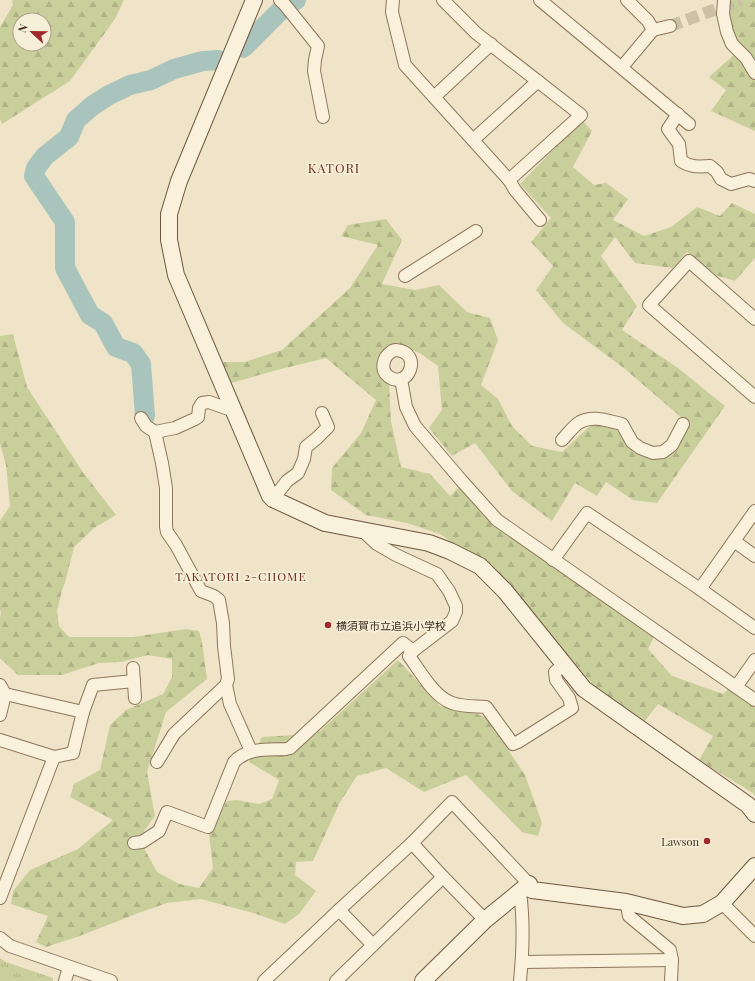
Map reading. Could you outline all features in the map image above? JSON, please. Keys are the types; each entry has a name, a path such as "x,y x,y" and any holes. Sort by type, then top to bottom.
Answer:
{"street":[{"path":"254,0 179,181 169,214 169,240 176,275 270,496 273,499 324,523 429,543 450,551 480,566 505,591 584,689 748,805 755,814"},
{"path":"280,0 318,46 314,71 323,117"},
{"path":"393,0 392,12 405,65 509,180 515,190 540,220"},
{"path":"443,0 476,33 581,115 509,180"},
{"path":"540,0 690,124"},
{"path":"627,0 648,22 653,30"},
{"path":"724,0 723,14 727,32 732,44 746,58 755,73"},
{"path":"622,67 653,30 670,26"},
{"path":"434,97 491,44"},
{"path":"473,140 538,81"},
{"path":"678,114 668,129 679,144 681,161 688,165 701,167 710,166 717,172 721,179 731,184 749,179 755,181"},
{"path":"405,276 476,231"},
{"path":"755,319 690,262 649,305 755,397"},
{"path":"401,379 406,407 415,426 497,520 755,700"},
{"path":"155,432 175,428 195,419 198,417 199,408 202,403 208,402 234,411"},
{"path":"273,499 287,482 298,473 304,459 306,447 328,427 322,413"},
{"path":"141,418 146,426 155,432 166,488 167,532 176,545 201,591 214,596 219,600 223,623 228,679 226,685 174,734 157,762"},
{"path":"562,440 579,423 589,419 604,420 622,424 632,442 640,448 653,453 663,452 672,445 683,424"},
{"path":"700,589 755,511"},
{"path":"554,560 587,513 755,628"},
{"path":"363,531 377,544 396,555 437,574 456,606 456,612 452,621 409,656 434,691 444,700 462,706 486,706 513,744 572,708 569,698 556,680 555,672 564,664"},
{"path":"734,541 755,556"},
{"path":"134,843 142,842 158,831 167,812 208,827 234,762 239,756 251,751 290,748 403,643 414,651"},
{"path":"736,687 755,660"},
{"path":"133,668 135,698"},
{"path":"0,740 54,757 73,752 83,712 93,685 134,681"},
{"path":"226,685 230,704 251,751"},
{"path":"0,715 3,690 83,712"},
{"path":"0,898 54,757"},
{"path":"264,981 412,843 452,802 524,888 532,890 626,902 683,916 703,914 722,903 755,866"},
{"path":"412,843 485,920"},
{"path":"336,981 443,877"},
{"path":"423,981 485,920 524,888"},
{"path":"520,981 524,888"},
{"path":"626,902 629,916 670,950 672,960 672,981"},
{"path":"722,903 755,936"},
{"path":"339,910 373,945"},
{"path":"0,938 10,946 112,981"},
{"path":"522,962 672,960"},
{"path":"65,981 69,967"}],"green space":[{"path":"12,0 124,0 115,19 70,81 2,124 0,119 0,27 13,5"},
{"path":"728,0 755,0 755,131 711,111 726,90 709,77 736,53 727,17"},
{"path":"582,120 592,131 573,167 594,185 606,183 628,199 613,220 644,236 671,227 697,207 720,216 732,203 755,214 755,258 735,281 715,275 687,252 673,268 635,263 615,237 601,256 637,306 622,330 678,368 725,406 657,503 633,500 606,482 597,496 575,483 552,521 512,491 475,443 452,456 429,428 442,410 438,366 421,354 398,343 381,351 376,367 382,379 389,385 391,421 401,467 430,474 450,496 459,487 491,522 654,637 648,649 672,676 723,694 728,689 755,708 755,796 753,793 699,760 713,736 658,704 645,721 596,688 503,578 440,534 407,523 366,515 331,490 332,468 361,433 376,400 326,358 228,384 219,362 245,362 282,350 350,288 378,245 341,236 348,225 386,219 402,240 382,284 415,290 439,285 467,312 490,318 498,340 481,385 498,399 512,426 532,446 562,452 592,424 621,431 634,453 669,454 690,425 625,369 563,323 536,290 553,266 531,242 551,218 520,184"},
{"path":"13,334 27,387 82,471 116,515 94,528 74,547 57,611 59,626 69,637 133,637 186,629 199,631 202,642 207,679 166,712 147,772 155,816 144,831 145,850 157,872 179,884 199,888 213,868 209,834 227,801 237,800 259,804 272,799 279,780 249,762 262,737 294,735 320,731 398,660 440,706 477,714 487,718 525,775 542,823 538,836 522,832 466,775 424,792 386,768 357,776 340,802 313,861 296,862 295,875 316,891 299,914 285,924 253,913 201,899 167,903 46,947 36,942 48,916 11,904 13,891 30,870 78,849 113,820 70,797 74,784 100,770 110,725 126,710 163,694 172,677 172,659 148,655 121,662 99,663 62,675 18,675 0,658 0,521 10,506 6,465 0,444 0,336"},
{"path":"0,958 6,962 53,978 53,981 0,981"}],"waterway":[{"path":"243,48 283,8 296,0"},
{"path":"145,416 141,364 133,353 116,347 103,323 90,315 65,268 65,222 34,176 36,168 45,156 69,137 76,120 92,106 109,95 130,85 151,80 174,69 203,61 219,60"}],"tunnel":[{"path":"670,26 741,0"}],"place":[{"name":"横須賀市立追浜小学校","path":"328,625"},
{"name":"Lawson","path":"707,841"}],"district":[{"name":"KATORI","path":"334,167"},
{"name":"TAKATORI 2-CHOME","path":"241,576"}]}
